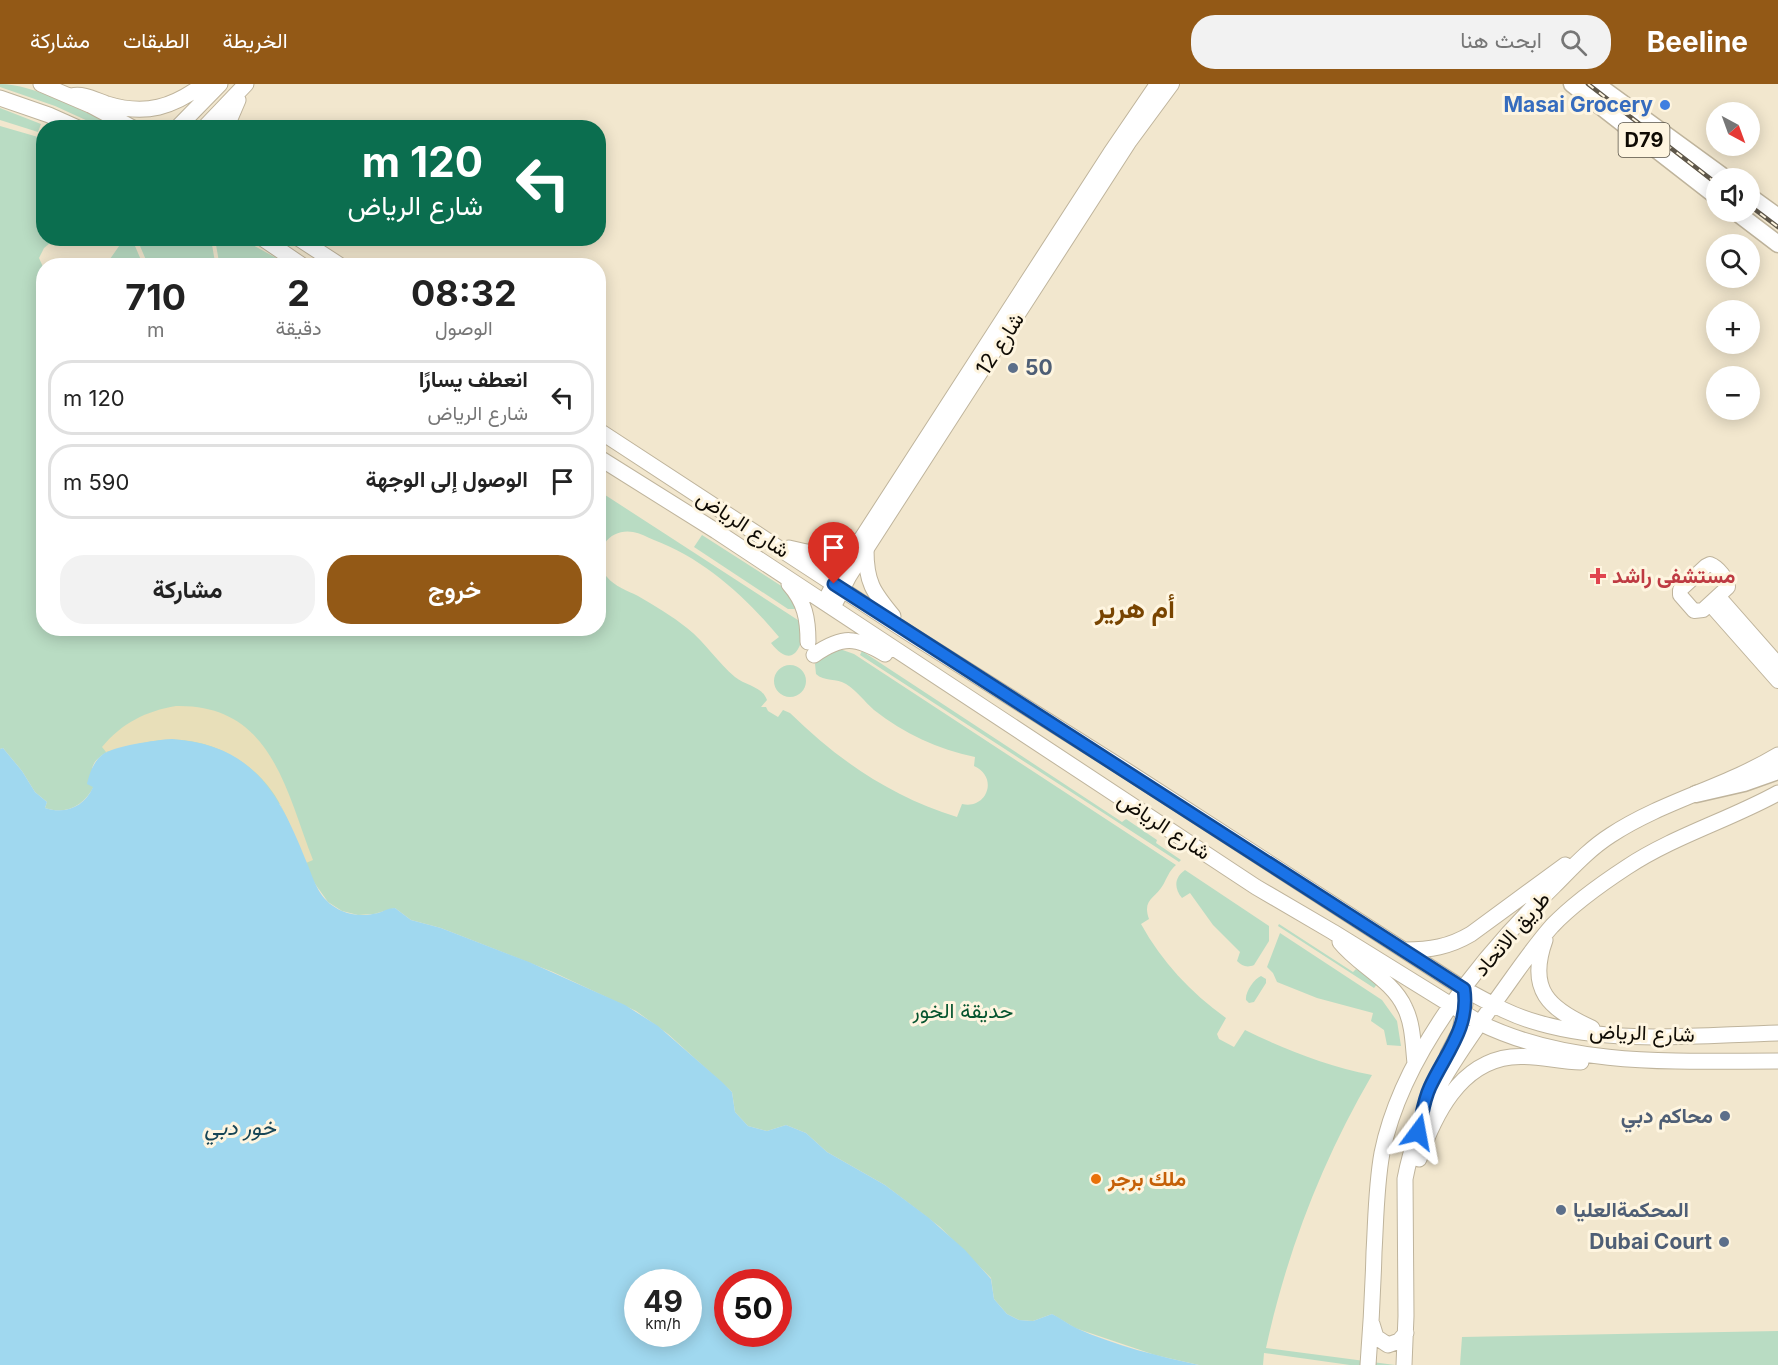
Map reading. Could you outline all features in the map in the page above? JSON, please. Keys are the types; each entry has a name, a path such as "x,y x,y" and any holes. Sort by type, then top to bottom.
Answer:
{"main road":[{"path":"40,84 71,96 118,120"},
{"path":"71,96 83,95 118,107 144,109 177,102 204,84"},
{"path":"185,120 220,84"},
{"path":"212,120 246,84"},
{"path":"228,120 246,84"},
{"name":"D79","path":"1572,84 1706,188"},
{"name":"D79","path":"1596,84 1711,168"},
{"path":"0,98 61,120"},
{"path":"1760,204 1778,217"},
{"path":"1749,222 1778,244"},
{"path":"274,246 291,258"},
{"path":"310,246 329,258"},
{"name":"شارع الرياض","path":"606,435 907,632 1464,989 1493,1005 1539,1023 1609,1036 1778,1033"},
{"name":"شارع الرياض","path":"606,462 777,571 1256,886 1480,1023 1533,1043 1605,1057 1690,1061 1778,1061"},
{"path":"774,545 810,554 829,555 864,544 867,574 873,591 907,632"},
{"path":"777,571 797,593 804,606 811,649 850,640 863,642 890,656 908,658"},
{"path":"828,587 839,587 844,601 828,605 826,592 828,587"},
{"name":"طريق الاتحاد","path":"1368,1365 1376,1196 1381,1159 1391,1121 1415,1064 1437,1027 1458,1010 1464,989 1516,925 1591,849 1652,812 1758,766 1778,754"},
{"path":"1696,794 1744,783 1778,771"},
{"name":"طريق الاتحاد","path":"1404,1365 1406,1332 1405,1179 1422,1119 1453,1061 1533,950 1552,927 1584,898 1646,855 1777,795"},
{"path":"1405,950 1438,948 1456,943 1544,879 1591,849"},
{"path":"1552,927 1541,950 1540,988 1552,1004 1567,1016 1609,1036"},
{"path":"1334,932 1353,956 1387,984 1405,1008 1412,1030 1415,1064"},
{"path":"1438,997 1449,990 1447,977"},
{"path":"1422,1119 1430,1086 1456,1039 1458,1010"},
{"path":"1497,1031 1498,1019 1508,1012"},
{"path":"1404,1221 1414,1178 1427,1138 1442,1106 1469,1075 1493,1062 1511,1057 1571,1062 1594,1061 1605,1057"},
{"path":"1371,1324 1376,1337 1388,1345 1399,1341 1406,1332"}],"street":[{"name":"شارع 12","path":"1071,224 1123,132 1157,84"},
{"name":"شارع 12","path":"839,587 864,544 1071,224 1172,84"},
{"path":"1778,664 1714,600 1778,681"}],"green space":[{"path":"0,84 28,88 74,106 101,120 86,120 55,106 0,87"},
{"path":"0,108 36,122 36,131 0,120"},
{"name":"حديقة الخور","path":"0,126 36,136 36,246 46,246 39,258 36,258 36,636 606,636 606,575 617,586 657,607 687,628 735,677 765,695 767,700 761,707 766,707 778,717 783,710 790,713 847,762 889,788 933,809 957,817 962,804 971,805 983,798 988,784 982,771 974,766 975,757 948,750 909,733 885,719 846,684 816,674 815,664 820,657 837,648 854,654 1176,865 1160,890 1148,903 1149,919 1141,924 1158,951 1178,976 1200,998 1226,1018 1217,1034 1219,1039 1234,1047 1245,1030 1307,1057 1372,1075 1337,1140 1308,1207 1284,1277 1266,1348 1395,1365 1350,1365 1264,1353 1263,1365 1199,1365 1155,1355 1075,1328 1052,1314 1033,1321 1019,1320 1007,1314 994,1299 991,1278 940,1227 885,1185 827,1152 806,1133 786,1125 767,1131 748,1126 735,1112 732,1092 668,1034 636,1011 553,972 441,928 411,920 395,908 374,914 358,915 342,911 328,902 313,881 280,804 107,752 94,763 92,775 94,786 85,799 74,807 53,810 45,808 47,802 35,792 22,771 3,748 0,749"},
{"path":"119,246 135,246 140,258 111,258"},
{"path":"140,246 212,246 214,258 145,258"},
{"path":"216,246 255,246 276,258 218,258"},
{"name":"حديقة الخور","path":"606,496 804,624 799,648 791,655 785,655 779,651 771,643 779,637 752,607 722,580 690,557 633,532 617,533 606,542"},
{"path":"702,535 783,587 789,597 794,600 795,609 788,609 694,547"},
{"path":"862,651 1122,822 1126,819 1181,860 1179,862 860,655"},
{"path":"790,665 801,670 806,681 801,692 790,697 779,692 774,681 779,670"},
{"path":"1185,870 1269,926 1269,941 1254,965 1245,966 1237,961 1240,952 1213,925 1190,893 1182,898 1176,883"},
{"path":"1279,924 1353,972 1356,969 1378,983 1374,988 1278,926"},
{"path":"1280,933 1382,1000 1397,1021 1401,1046 1387,1045 1384,1030 1371,1021 1373,1013 1317,998 1277,982 1267,967"},
{"path":"1261,976 1266,979 1266,983 1254,1002 1249,1003 1246,1000 1248,990"},
{"path":"1778,1331 1778,1365 1460,1365 1462,1337"}],"sand":[{"path":"176,706 208,709 234,719 254,735 270,755 282,779 313,860 306,863 284,811 270,789 259,776 230,754 196,742 179,740 154,741 106,752 102,747 118,731 135,719"}],"water":[{"name":"خور دبي","path":"172,739 201,743 225,752 245,764 276,798 299,843 317,888 335,907 346,913 360,915 395,908 411,920 441,928 529,962 625,1005 658,1026 732,1092 735,1112 748,1126 767,1131 786,1125 806,1133 827,1152 885,1185 929,1218 965,1250 991,1279 994,1299 1007,1314 1019,1320 1033,1321 1052,1314 1076,1328 1106,1340 1199,1365 0,1365 0,749 3,748 22,771 35,792 47,802 45,808 60,810 80,804 90,794 93,787 87,784 89,777 94,765 102,755 125,746"}],"railway":[{"path":"1588,84 1706,175"},
{"path":"1760,213 1778,227"}],"place":[{"name":"Masai Grocery","path":"1665,105"},
{"name":"50","path":"1013,368"},
{"name":"مستشفى راشد","path":"1598,576"},
{"name":"محاكم دبي","path":"1725,1116"},
{"name":"ملك برجر","path":"1096,1179"},
{"name":"المحكمةالعليا","path":"1561,1210"},
{"name":"Dubai Court","path":"1724,1242"}],"district":[{"name":"أم هرير","path":"1135,609"}],"route":[{"path":"834,584 1464,989 1465,1013 1460,1031 1430,1086 1418,1132"}]}
